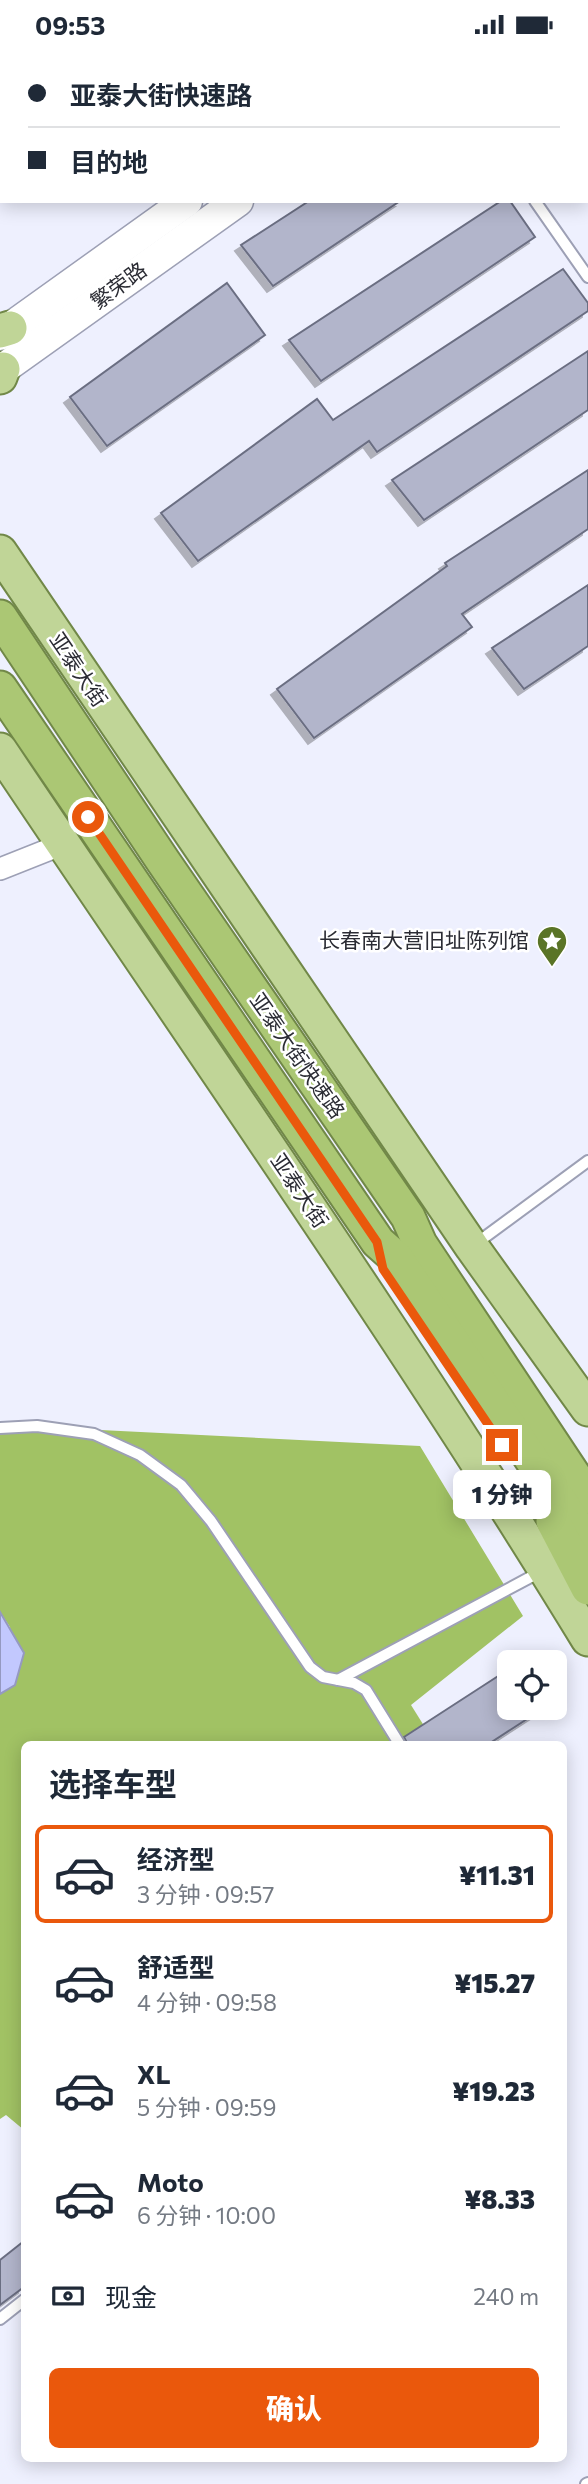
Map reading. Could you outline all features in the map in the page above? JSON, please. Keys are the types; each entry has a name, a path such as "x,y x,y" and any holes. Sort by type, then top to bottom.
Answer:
{"highway":[{"name":"亚泰大街快速路","path":"0,617 163,861 408,1217 420,1244 588,1497"},
{"name":"亚泰大街快速路","path":"0,688 377,1242 396,1258 588,1543"},
{"path":"408,1217 435,1234 588,1464"},
{"path":"377,1242 383,1269 547,1511 588,1588"}],"main road":[{"name":"繁荣路","path":"3,331 184,203"},
{"name":"繁荣路","path":"1,372 235,203"},
{"name":"亚泰大街","path":"0,552 472,1247 588,1409"},
{"name":"亚泰大街","path":"0,751 478,1461 588,1639"}],"street":[{"path":"0,869 63,844"}],"lane":[{"path":"536,203 588,277"},
{"path":"472,1247 588,1161"},
{"path":"0,1428 37,1426 94,1434 140,1455 181,1485 211,1521 310,1667 323,1677 355,1683 366,1690 398,1741"},
{"path":"338,1680 545,1569"},
{"path":"0,2319 21,2302"}],"green space":[{"path":"0,1425 420,1446 523,1616 411,1705 434,1741 21,1741 21,2128 6,2115 0,2119 0,1694 15,1685 10,1627 0,1612"}],"water":[{"path":"0,1612 24,1653 15,1685 0,1694"}],"building":[{"path":"306,203 397,203 273,286 241,245"},
{"path":"498,203 511,203 535,237 321,381 289,340"},
{"path":"563,269 588,303 588,311 377,452 369,441 198,561 161,513 317,399 333,420"},
{"path":"227,283 265,335 107,446 70,397"},
{"path":"588,351 588,410 424,520 392,480"},
{"path":"588,470 588,529 462,614 472,627 314,738 277,689 447,566 445,563"},
{"path":"588,585 588,646 524,689 492,648"},
{"path":"497,1677 497,1720 526,1720 493,1741 406,1741 404,1737"},
{"path":"21,2243 21,2289 0,2305 0,2260"}],"place":[{"name":"长春南大营旧址陈列馆","path":"552,968"}],"route":[{"path":"88,817 377,1242 383,1269 502,1445"}]}
